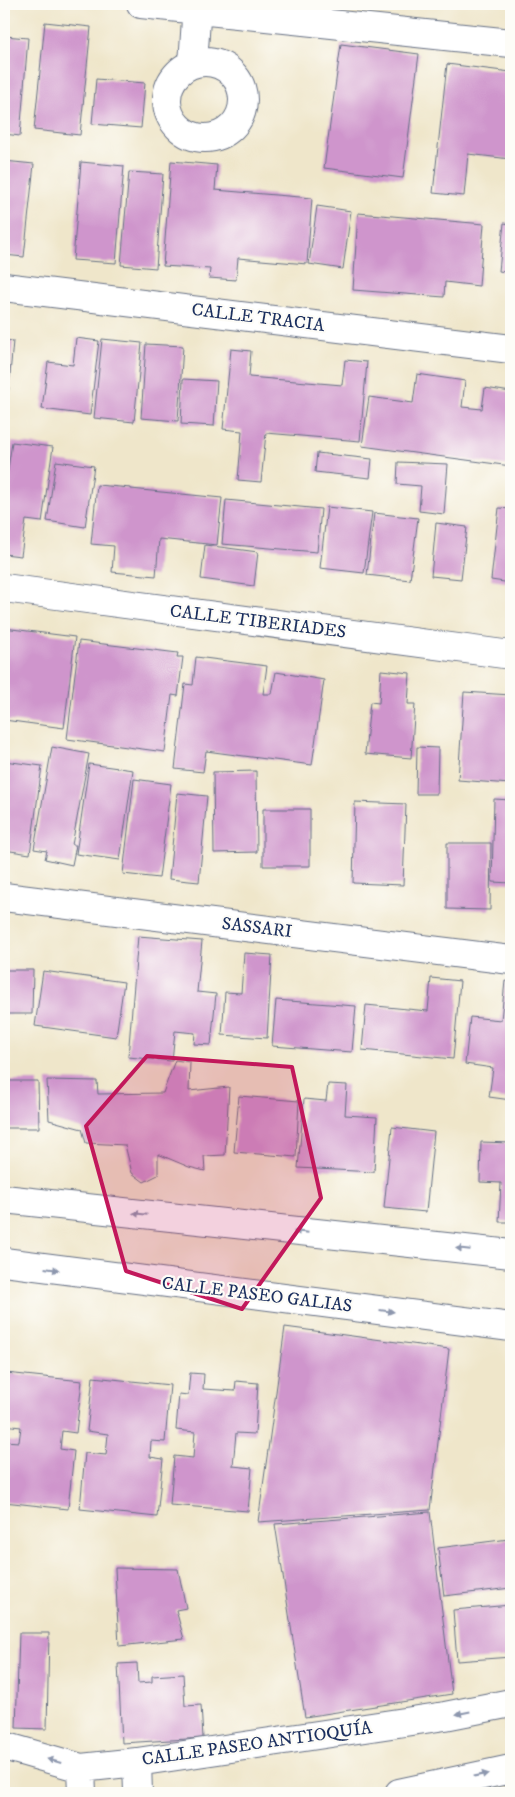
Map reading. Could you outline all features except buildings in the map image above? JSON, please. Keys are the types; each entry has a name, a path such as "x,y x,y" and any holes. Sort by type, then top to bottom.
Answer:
{"street":[{"path":"142,4 197,7 511,43"},
{"path":"193,64 197,7"},
{"name":"CALLE TRACIA","path":"4,287 511,349"},
{"name":"CALLE TIBERIADES","path":"4,588 511,655"},
{"name":"SASSARI","path":"4,896 511,960"},
{"path":"4,1199 511,1254"},
{"name":"CALLE PASEO GALIAS","path":"4,1262 511,1327"},
{"name":"CALLE PASEO ANTIOQUÍA","path":"4,1746 82,1781 137,1762 445,1716 511,1703"},
{"path":"137,1762 138,1793"},
{"path":"399,1793 511,1769"}],"highlighted area":[{"path":"147,1056 292,1067 321,1198 242,1309 126,1271 86,1126"}]}
